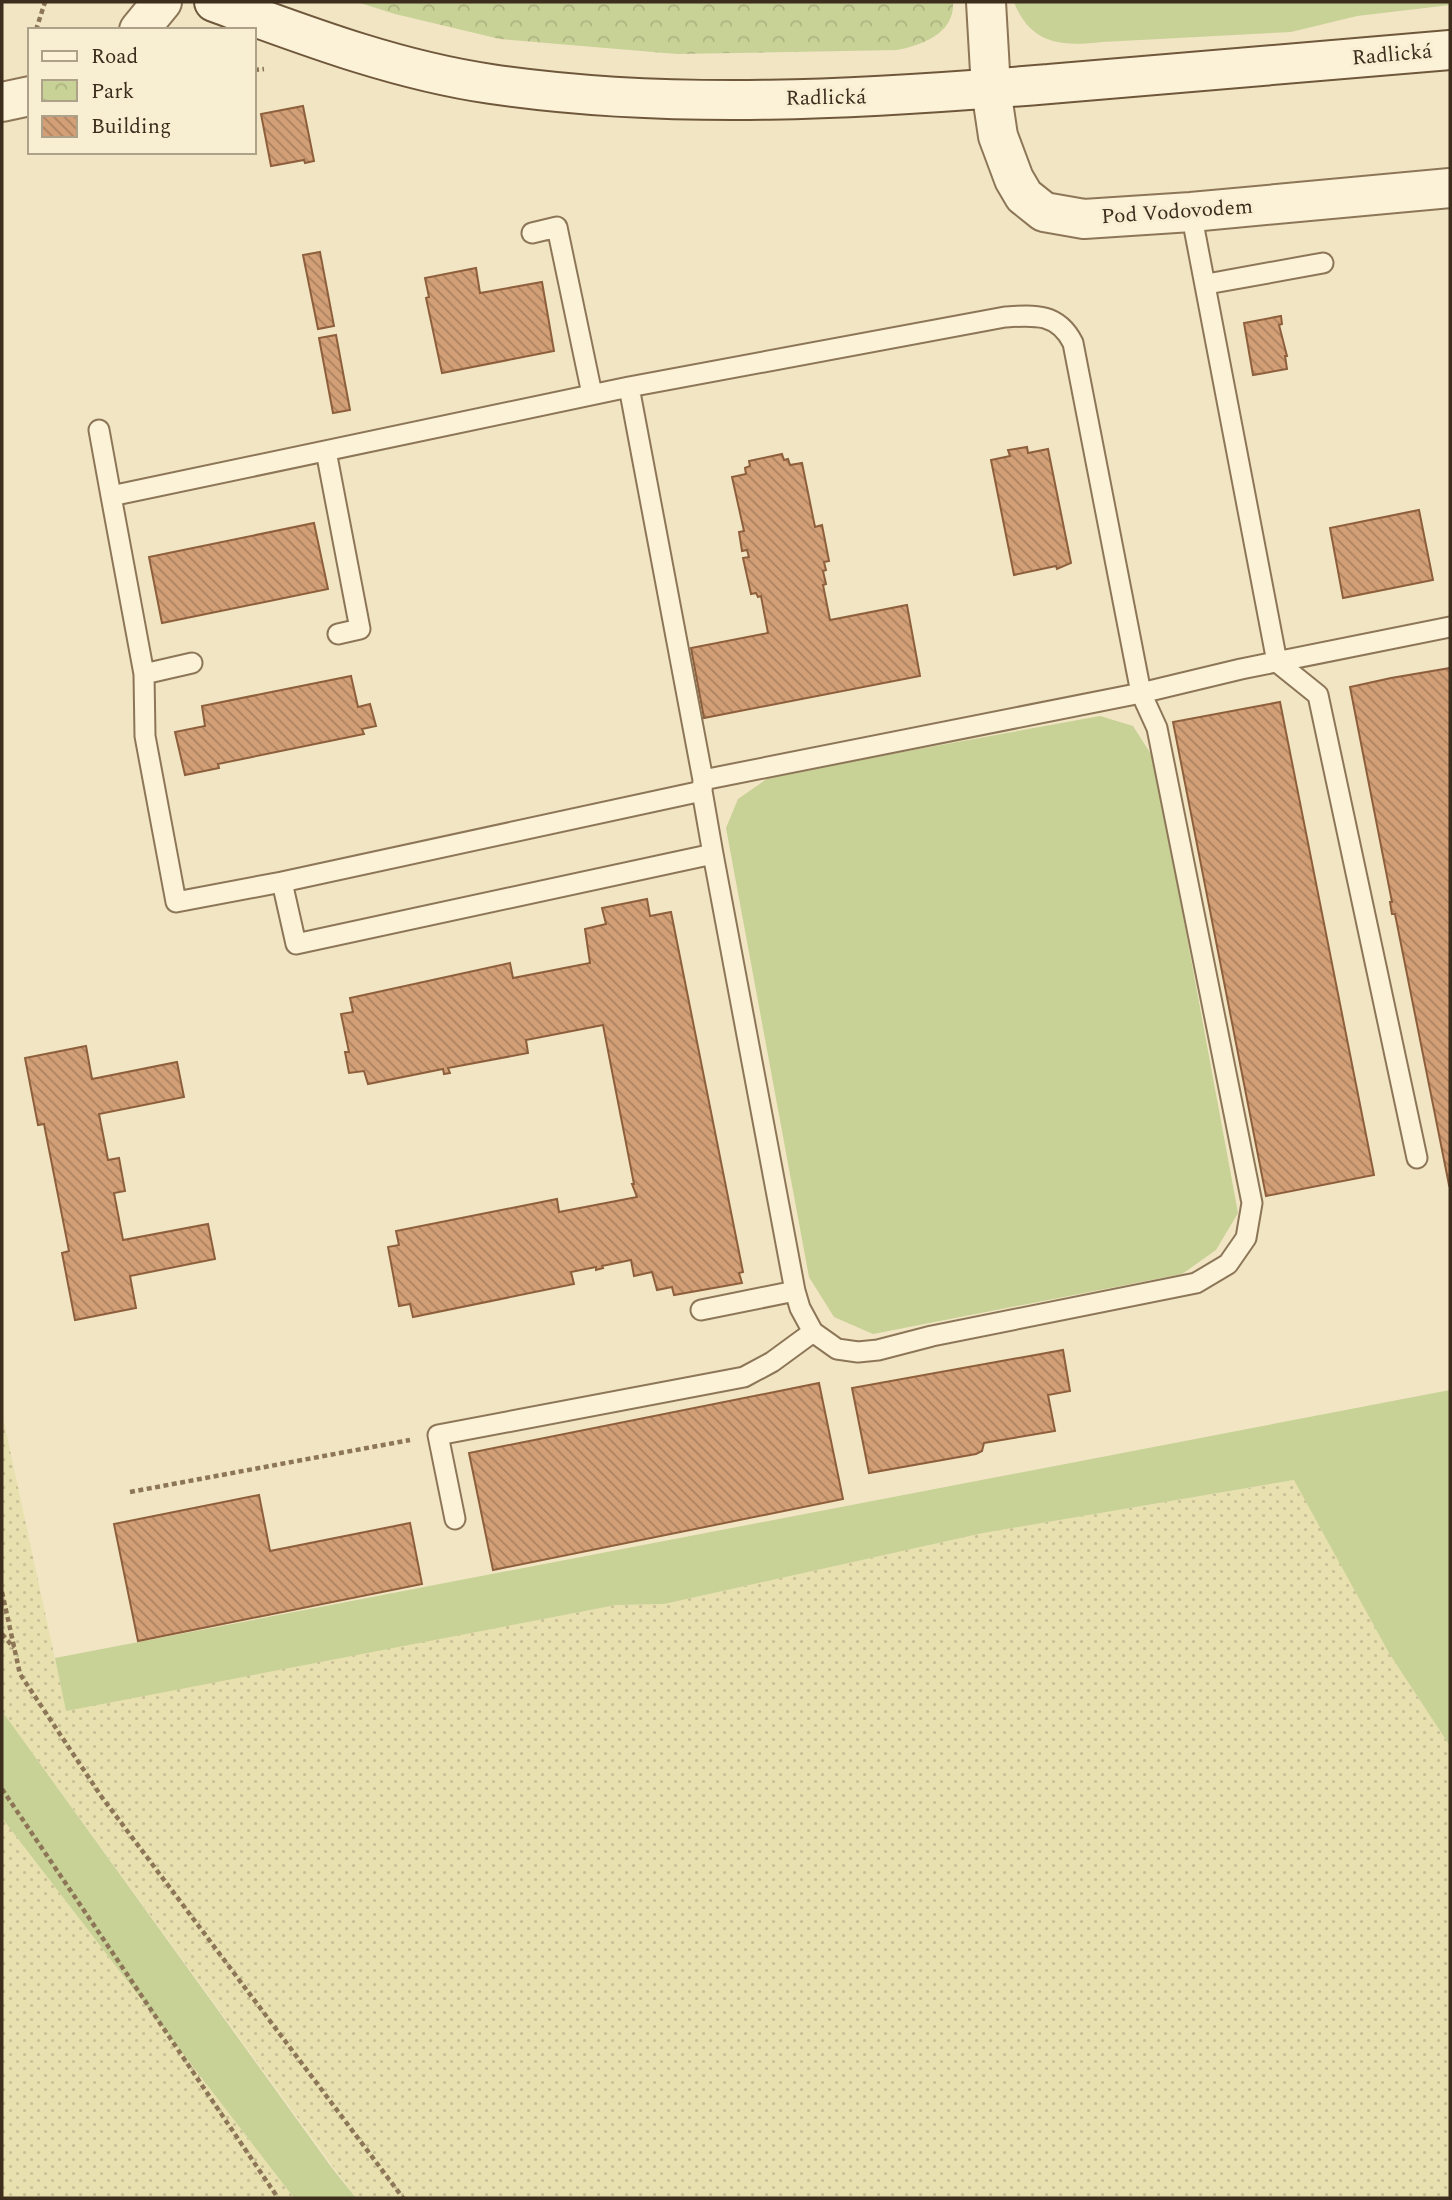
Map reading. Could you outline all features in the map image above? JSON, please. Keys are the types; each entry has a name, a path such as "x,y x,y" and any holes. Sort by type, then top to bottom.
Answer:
{"main road":[{"path":"141,28 162,2"},
{"name":"Radlická","path":"214,2 292,31 416,69 488,83 631,98 859,98 1450,50"},
{"name":"Pod Vodovodem","path":"986,2 990,89 998,136 1024,196 1044,212 1084,219 1450,188"},
{"path":"2,102 28,96"}],"lane":[{"path":"1191,212 1277,662 1318,695 1417,1158"},
{"path":"532,233 557,227 592,394"},
{"path":"1207,285 1323,263"},
{"path":"111,496 592,394 629,387 1005,317 1030,316 1055,321 1069,334 1073,343 1141,692 1157,728 1252,1203 1246,1238 1228,1264 1196,1283 932,1336 878,1350 858,1352 837,1349 813,1332 800,1308 795,1291 629,387"},
{"path":"99,430 144,674 145,736 176,901 282,882 702,785 1450,627"},
{"path":"326,451 360,629 338,634"},
{"path":"144,674 192,663"},
{"path":"282,882 296,944 713,854"},
{"path":"701,1310 795,1291"},
{"path":"455,1520 438,1435 744,1377 772,1362 813,1332"}],"path":[{"path":"37,28 45,2"},
{"path":"256,70 264,69"},
{"path":"130,1492 438,1435"},
{"path":"2,1592 20,1674 101,1796 403,2198"},
{"path":"2,1634 14,1648"},
{"path":"2,1789 278,2198"}],"shaded area":[{"path":"2,1413 66,1710 616,1605 664,1604 983,1533 1295,1480 1389,1653 1450,1746 1450,2198 356,2198 2,1711"},
{"path":"2,1818 294,2198 2,2198"}],"green space":[{"path":"357,2 953,2 949,22 935,36 917,45 897,50 677,54 500,39"},
{"path":"1014,2 1450,2 1450,5 1357,16 1291,32 1073,44 1049,40 1038,34 1029,27"},
{"path":"1100,716 1133,726 1154,759 1238,1213 1216,1250 1182,1274 873,1334 834,1317 809,1277 726,828 738,799 771,776"},
{"path":"1450,1390 1450,1746 1389,1653 1294,1480 983,1533 664,1604 616,1605 66,1711 55,1658"},
{"path":"2,1711 356,2198 294,2198 2,1818"}],"building":[{"path":"303,106 314,161 305,163 304,160 271,166 261,114"},
{"path":"320,252 334,326 318,329 303,255"},
{"path":"476,268 480,293 542,282 554,351 442,373 426,298 429,297 425,278"},
{"path":"1281,316 1282,324 1279,325 1287,356 1287,369 1253,375 1244,323"},
{"path":"336,335 350,410 333,413 319,338"},
{"path":"1027,447 1028,453 1048,449 1071,563 1057,569 1056,566 1014,575 991,460 1010,456 1008,450"},
{"path":"782,454 790,465 802,463 815,527 822,525 829,561 824,562 826,584 823,585 830,620 907,605 920,676 704,718 691,648 768,633 761,596 751,594 743,558 749,557 747,550 742,551 739,532 744,531 732,477 746,474 745,468 750,466 749,461"},
{"path":"1419,510 1433,580 1343,598 1330,528"},
{"path":"314,523 328,589 162,623 149,557"},
{"path":"1450,668 1449,1185 1395,914 1392,914 1392,902 1350,687"},
{"path":"351,676 358,707 370,704 376,726 362,729 364,734 218,764 219,768 185,775 175,732 205,726 202,706"},
{"path":"1280,702 1374,1175 1266,1196 1173,722"},
{"path":"647,899 650,916 671,912 743,1272 739,1273 742,1283 674,1295 672,1287 657,1290 652,1272 634,1276 631,1260 602,1266 603,1268 596,1270 596,1267 571,1272 574,1284 413,1317 410,1304 399,1306 388,1247 399,1245 396,1231 557,1199 559,1212 637,1197 632,1184 603,1025 526,1040 528,1053 448,1068 450,1073 444,1074 443,1069 368,1084 364,1071 349,1073 345,1052 349,1052 341,1014 353,1012 350,998 510,963 513,978 590,963 585,929 606,924 602,908"},
{"path":"86,1046 92,1079 177,1062 184,1097 99,1114 108,1160 119,1158 125,1191 114,1193 123,1240 208,1224 215,1259 130,1276 136,1308 75,1320 62,1253 69,1251 44,1124 38,1125 25,1058"},
{"path":"1063,1350 1070,1391 1048,1395 1055,1431 984,1443 982,1451 976,1454 869,1473 852,1388"},
{"path":"819,1383 843,1499 493,1570 469,1453"},
{"path":"259,1495 270,1551 410,1523 422,1584 138,1641 114,1524"}]}
